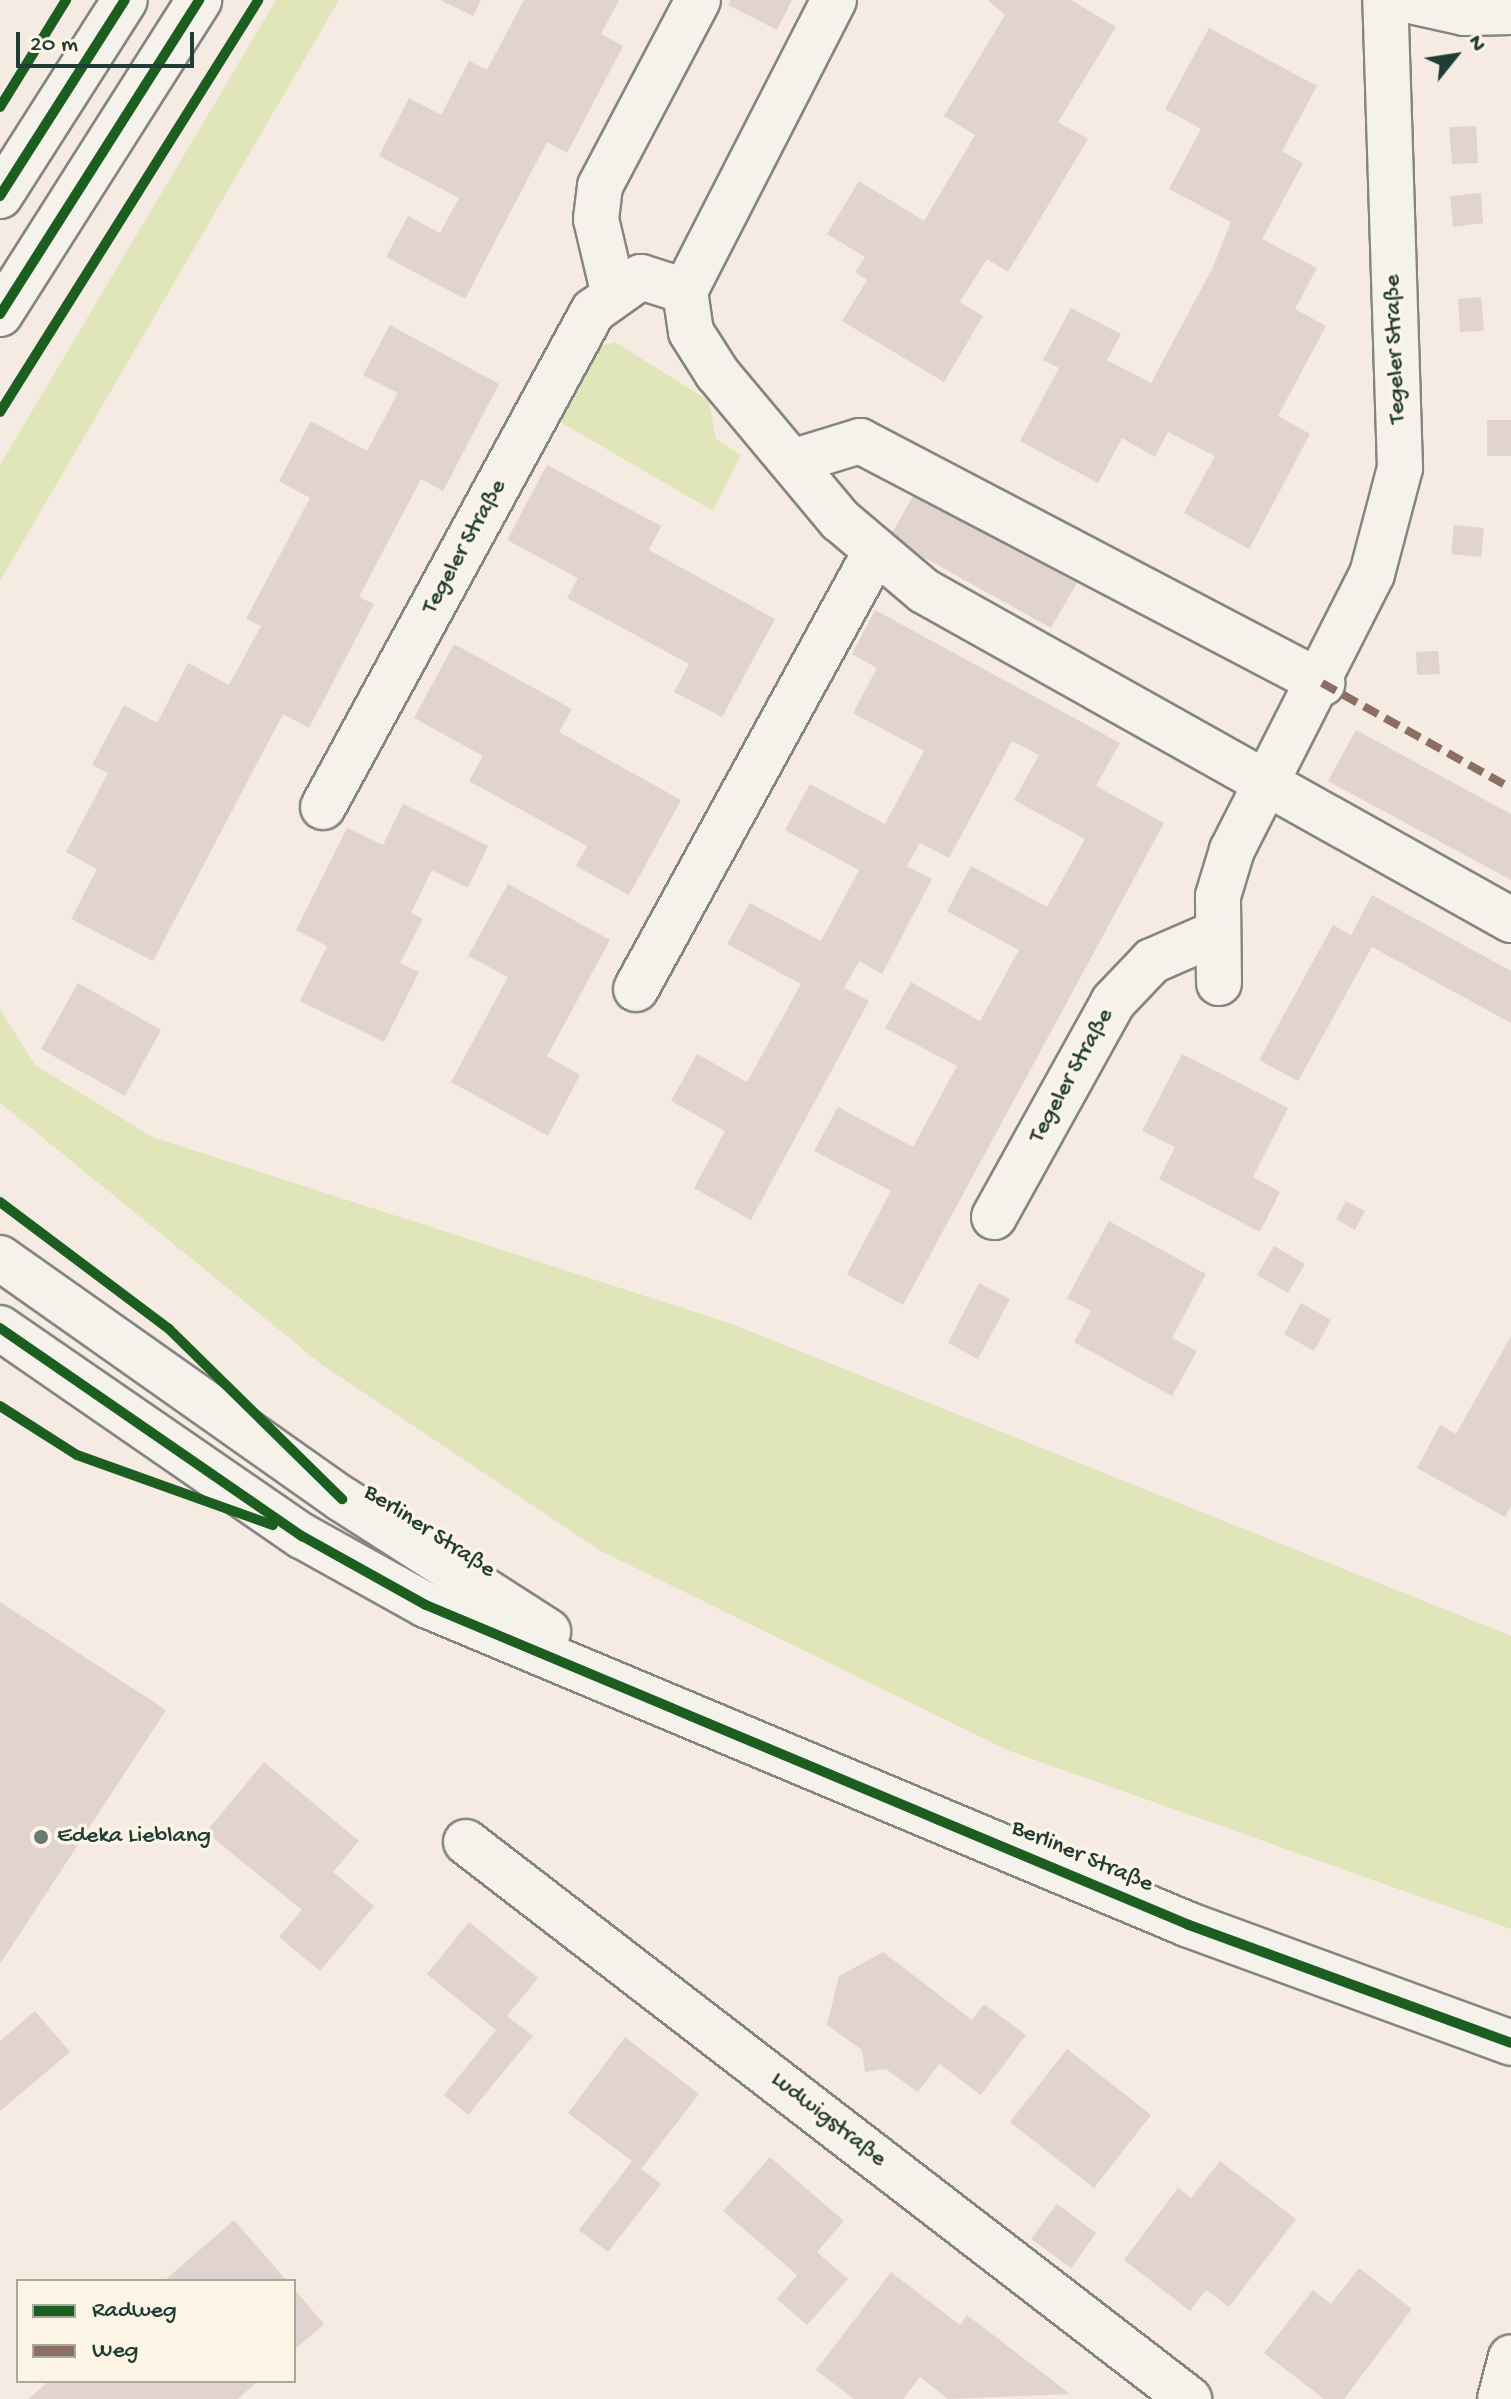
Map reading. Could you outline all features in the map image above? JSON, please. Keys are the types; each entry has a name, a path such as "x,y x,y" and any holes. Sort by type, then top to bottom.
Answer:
{"street":[{"path":"0,196 125,0"},
{"path":"0,314 199,0"},
{"path":"685,291 641,277 613,291 596,219 600,186 698,0"},
{"path":"834,0 685,291 691,332 717,373 874,555 924,591 1264,786 1511,920"},
{"name":"Tegeler Straße","path":"1219,983 1214,934 1232,850 1322,683 1372,574 1400,468 1385,0"},
{"path":"1406,0 1464,13 1511,12"},
{"name":"Tegeler Straße","path":"323,807 593,311 613,291"},
{"path":"795,461 860,441 1322,683"},
{"path":"636,989 874,555"},
{"name":"Tegeler Straße","path":"994,1217 1113,1002 1152,961 1214,934"},
{"name":"Berliner Straße","path":"0,1258 342,1499 645,1691"},
{"name":"Berliner Straße","path":"0,1328 302,1536 426,1605 645,1691 1189,1925 1511,2043"},
{"name":"Ludwigstraße","path":"466,1842 1189,2399"},
{"path":"1500,2399 1511,2357"}],"green space":[{"path":"276,0 339,0 0,581 0,465"},
{"path":"615,342 709,401 716,439 741,455 713,511 555,419 593,348"},
{"path":"0,1009 35,1065 152,1137 732,1324 1511,1636 1511,1929 1007,1750 599,1550 321,1364 0,1103"}],"building":[{"path":"440,0 481,0 473,16"},
{"path":"524,0 619,0 601,34 623,46 567,153 547,142 465,299 386,257 408,216 440,233 459,198 379,156 409,98 441,115 469,61 487,70"},
{"path":"731,0 792,0 777,30 728,5"},
{"path":"988,0 1071,0 1116,27 1058,122 1088,139 1008,272 987,259 960,302 983,316 944,382 842,321 867,280 855,272 865,257 827,234 859,181 924,221 975,135 944,116 1005,15"},
{"path":"1209,28 1317,86 1282,151 1303,163 1262,239 1317,268 1295,309 1326,326 1278,416 1310,434 1249,549 1184,513 1215,456 1168,432 1155,457 1122,438 1098,483 1020,441 1059,368 1043,360 1071,308 1121,334 1107,360 1151,383 1212,269 1231,222 1169,189 1201,129 1165,109"},
{"path":"1476,126 1478,163 1452,164 1449,127"},
{"path":"1481,193 1483,223 1453,227 1450,196"},
{"path":"1481,297 1484,331 1460,332 1458,299"},
{"path":"390,325 499,384 443,491 421,479 359,597 374,604 309,728 283,714 153,961 71,919 97,869 66,852 108,773 92,765 124,705 157,723 188,663 229,685 261,626 246,619 310,498 279,481 311,421 367,451 398,393 363,375"},
{"path":"1487,420 1511,420 1511,456 1487,456"},
{"path":"547,465 661,526 649,550 775,619 722,717 674,692 689,664 567,598 578,578 507,540"},
{"path":"915,493 1077,583 1051,628 889,538"},
{"path":"1454,525 1484,528 1481,557 1451,554"},
{"path":"875,610 1120,743 1096,786 1164,823 903,1305 847,1274 891,1191 814,1151 838,1107 913,1147 957,1066 885,1028 911,982 980,1021 1019,950 947,911 971,866 1047,907 1085,839 1014,800 1039,755 1012,741 949,858 920,843 907,866 932,879 882,974 859,961 844,988 869,1001 751,1220 694,1188 725,1131 671,1101 697,1054 747,1082 801,984 727,944 750,903 821,941 859,870 785,830 810,784 885,824 924,751 853,713 877,668 852,654"},
{"path":"454,644 572,709 559,732 681,800 629,895 576,866 587,846 469,781 483,756 414,718"},
{"path":"1438,651 1440,674 1417,675 1416,652"},
{"path":"1356,730 1511,814 1511,880 1328,781"},
{"path":"403,804 488,846 468,888 432,870 411,913 423,919 400,963 419,972 384,1042 300,1001 327,946 296,930 347,828 383,845"},
{"path":"508,884 610,940 547,1056 580,1075 548,1136 451,1082 508,977 468,956"},
{"path":"1372,895 1511,971 1511,1023 1372,947 1298,1081 1259,1060 1333,925 1351,935"},
{"path":"78,983 161,1030 125,1096 41,1049"},
{"path":"1182,1054 1288,1108 1253,1177 1280,1192 1260,1232 1159,1179 1175,1147 1142,1131"},
{"path":"1346,1201 1365,1211 1355,1230 1336,1219"},
{"path":"1109,1221 1206,1274 1172,1338 1197,1351 1172,1396 1074,1342 1091,1311 1067,1298"},
{"path":"1274,1246 1305,1264 1288,1293 1257,1275"},
{"path":"979,1283 1010,1299 978,1359 948,1343"},
{"path":"1301,1303 1331,1320 1314,1351 1284,1334"},
{"path":"1511,1336 1511,1506 1505,1517 1417,1468 1440,1425 1456,1434"},
{"name":"Edeka Lieblang","path":"0,1602 166,1710 0,1964"},
{"path":"264,1762 359,1841 333,1872 374,1906 320,1971 279,1937 302,1910 206,1832"},
{"path":"469,1922 538,1978 507,2016 533,2036 468,2115 444,2095 496,2030 427,1974"},
{"path":"883,1952 972,2020 984,2004 1026,2035 981,2095 939,2064 918,2092 886,2069 865,2072 862,2050 827,2025 839,1976"},
{"path":"35,2011 70,2052 0,2111 0,2041"},
{"path":"625,2037 699,2094 641,2169 661,2184 608,2252 579,2230 632,2161 568,2113"},
{"path":"1067,2049 1151,2115 1094,2188 1010,2122"},
{"path":"770,2157 844,2221 817,2252 848,2279 807,2325 777,2299 797,2275 723,2211"},
{"path":"1220,2161 1296,2219 1229,2307 1206,2290 1190,2311 1124,2260 1178,2188 1191,2198"},
{"path":"1057,2204 1096,2233 1071,2268 1031,2239"},
{"path":"234,2220 285,2279 166,2279"},
{"path":"1359,2268 1412,2309 1344,2399 1324,2399 1264,2353 1313,2290 1331,2304"},
{"path":"891,2272 960,2325 967,2315 1070,2394 948,2399 920,2377 903,2399 854,2399 816,2370"},
{"path":"296,2291 324,2324 296,2348"},
{"path":"47,2383 256,2383 238,2399 28,2399"}],"marked path":[{"path":"1322,683 1511,788"}],"cycle path":[{"path":"0,107 66,0"},
{"path":"0,196 125,0"},
{"path":"0,314 199,0"},
{"path":"0,412 258,0"},
{"path":"0,1202 169,1329 342,1499"},
{"path":"0,1328 302,1536 426,1605 1189,1925 1511,2043"},
{"path":"0,1406 77,1455 273,1525"}],"place":[{"name":"Edeka Lieblang","path":"41,1837"}]}
